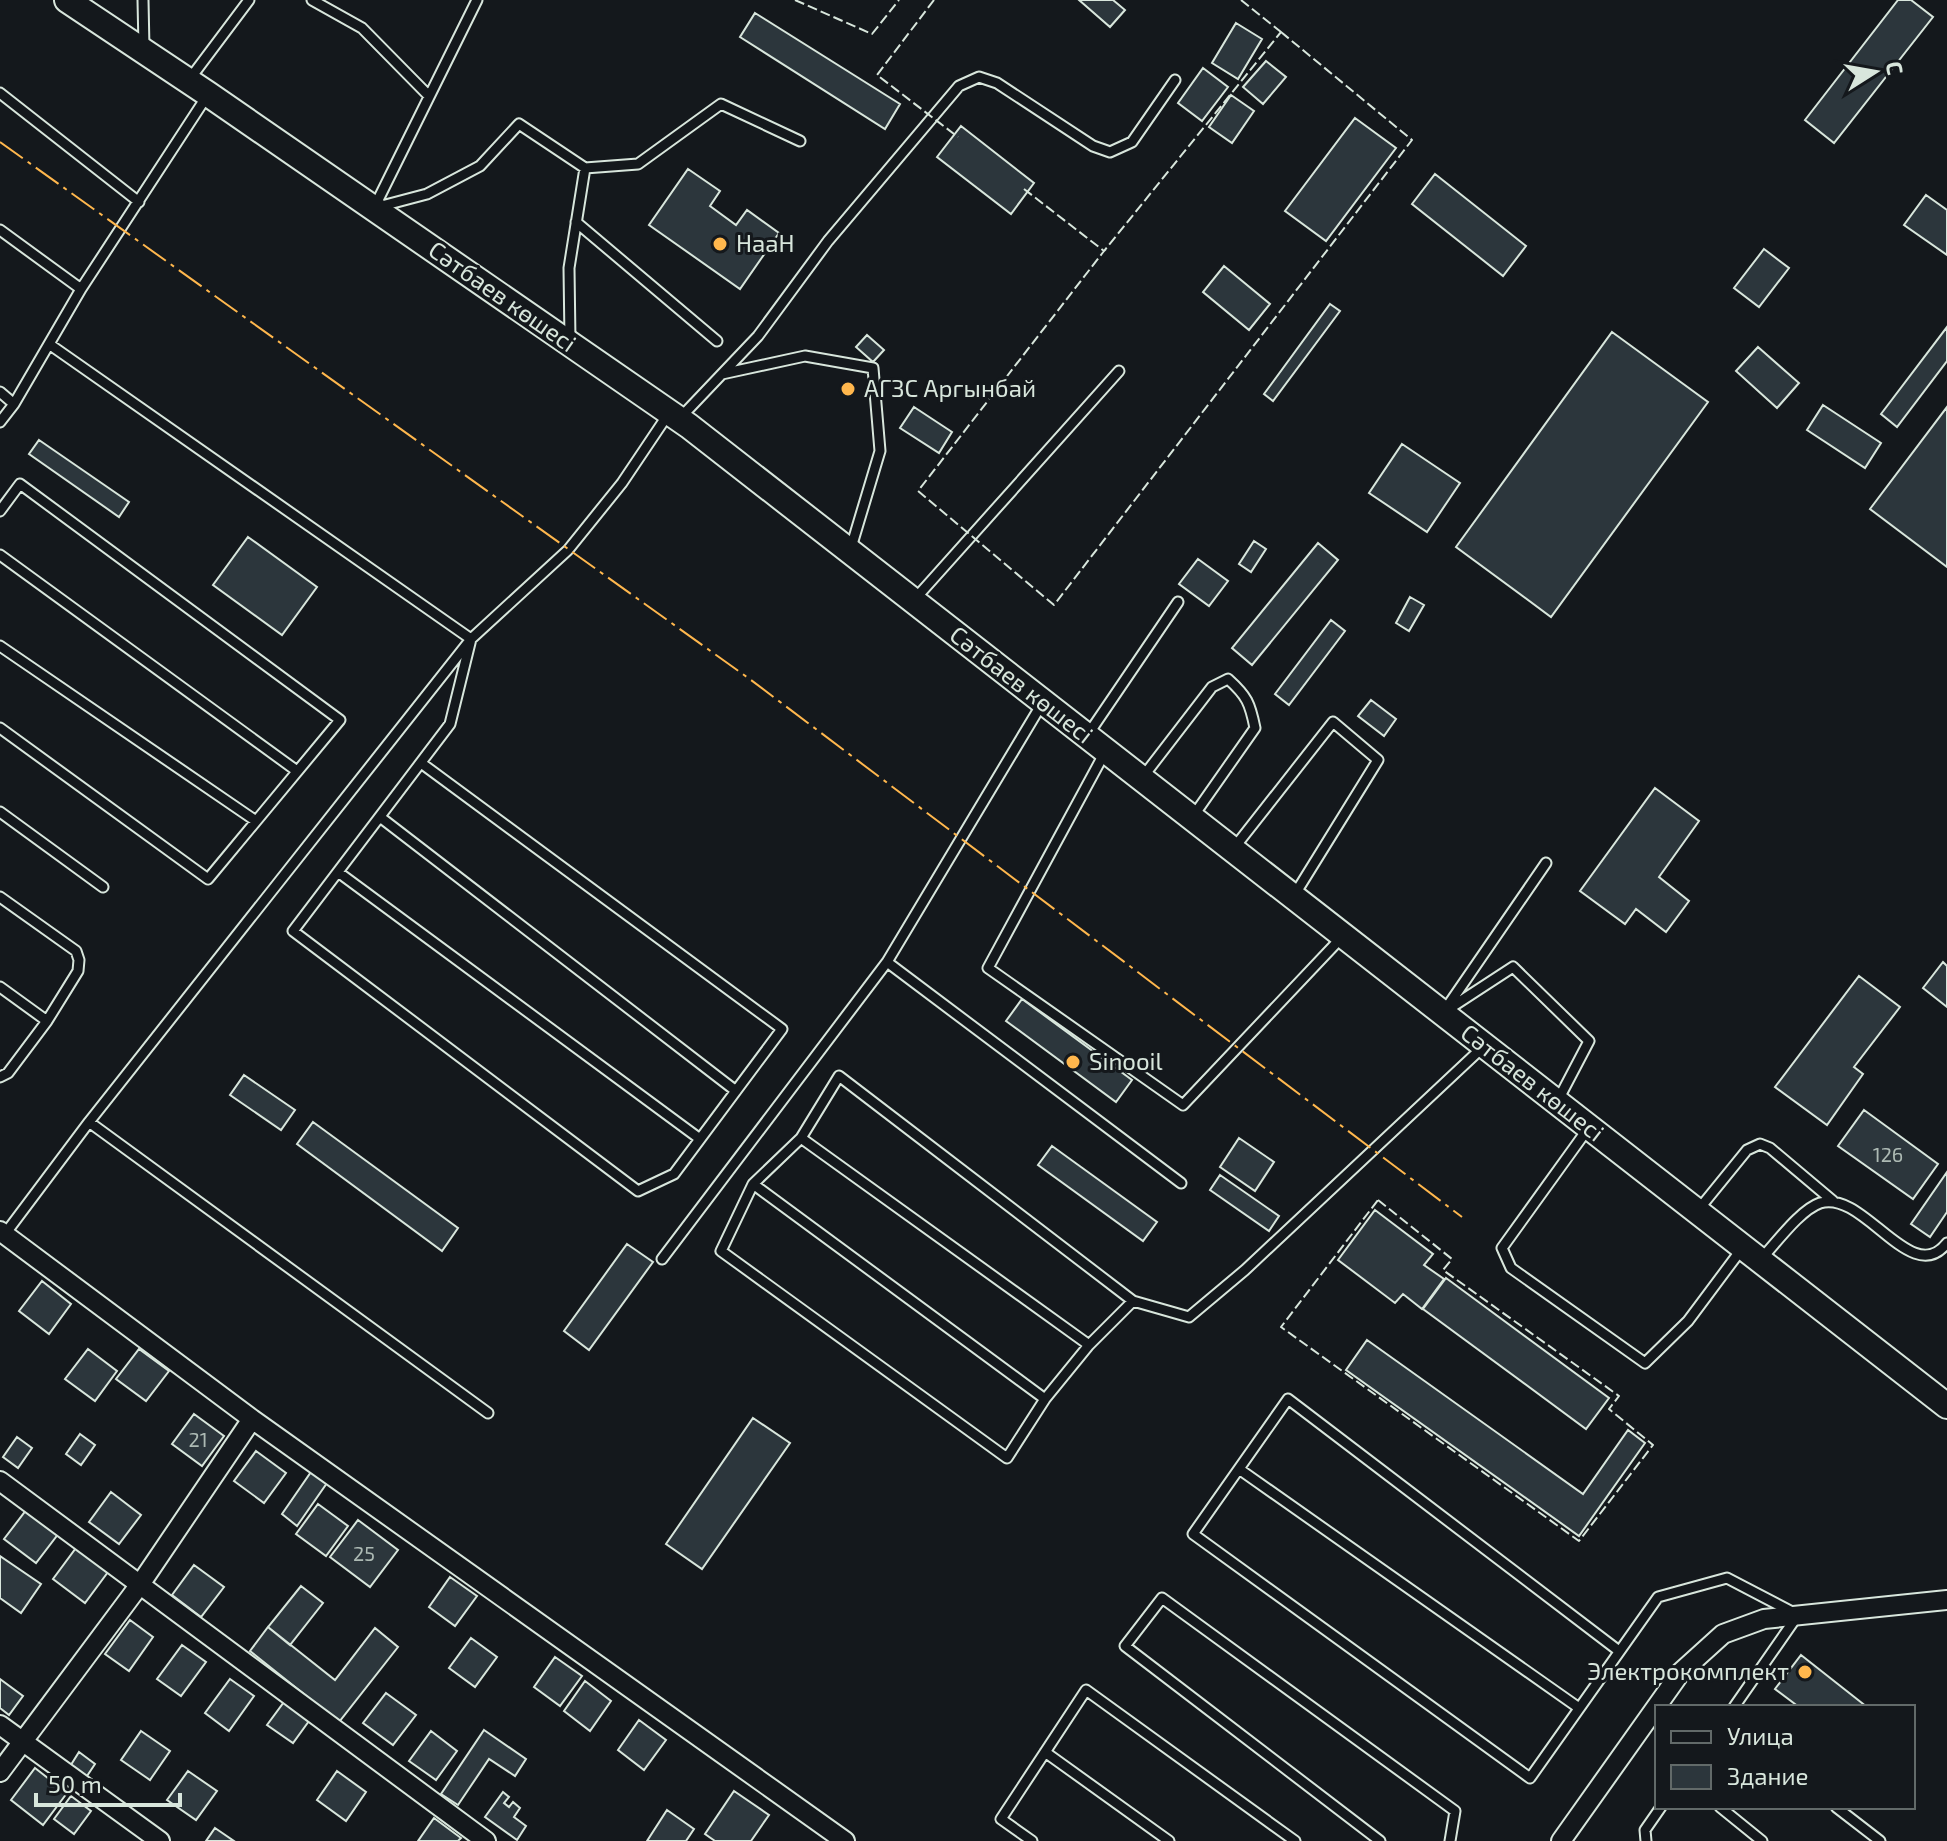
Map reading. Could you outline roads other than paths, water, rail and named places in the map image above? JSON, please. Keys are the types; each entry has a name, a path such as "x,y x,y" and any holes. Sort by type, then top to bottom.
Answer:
{"main road":[{"name":"Сәтбаев көшесі","path":"67,0 674,416 1751,1254 1944,1400"}],"street":[{"path":"2,1232 252,1419 845,1841"},
{"path":"0,1772 141,1583 252,1419"},
{"path":"0,1481 486,1841"},
{"path":"1658,1705 1681,1672 1723,1634 1764,1619 1947,1600"},
{"path":"1561,1841 1655,1709"},
{"path":"0,1725 160,1841"}],"lane":[{"path":"143,0 144,51"},
{"path":"0,422 14,404 81,289 139,202 198,87 249,0"},
{"path":"312,0 362,28 428,95"},
{"path":"374,208 477,0"},
{"path":"2,1232 471,639 568,550 674,416 722,374 758,336 828,241 959,86 979,77 997,83 1093,146 1110,152 1132,142 1175,80"},
{"path":"0,93 139,202"},
{"path":"374,208 427,194 480,166 519,124 585,168 638,164 721,104 800,141"},
{"path":"570,344 569,268 585,168"},
{"path":"576,222 717,341"},
{"path":"0,230 81,289"},
{"path":"49,344 471,639"},
{"path":"722,374 805,356 873,368 880,451 850,552"},
{"path":"913,601 1119,371"},
{"path":"0,392 14,404"},
{"path":"0,511 20,484 340,720 208,879 0,728"},
{"path":"0,555 297,771"},
{"path":"1178,602 1096,744 988,968 1183,1105 1343,936"},
{"path":"421,763 782,1029 674,1174 638,1191 293,931 450,724 471,639"},
{"path":"0,646 256,821"},
{"path":"1141,779 1212,687 1228,679 1244,692 1255,728 1192,818"},
{"path":"662,1259 887,962 1043,702"},
{"path":"1233,850 1333,722 1378,760 1293,897"},
{"path":"0,812 103,887"},
{"path":"380,817 736,1091"},
{"path":"1442,1013 1546,863"},
{"path":"338,872 700,1139"},
{"path":"0,897 76,951 79,960 78,971 47,1021 8,1073 0,1077"},
{"path":"887,962 1181,1183"},
{"path":"1442,1013 1513,967 1589,1041 1557,1102"},
{"path":"0,987 47,1021"},
{"path":"1133,1301 1089,1345 1045,1399 1007,1458 721,1251 753,1184 801,1138 839,1076 1133,1301 1189,1317 1245,1270 1484,1046"},
{"path":"89,1122 488,1413"},
{"path":"1589,1127 1502,1248 1511,1268 1645,1363 1751,1254 1808,1209 1833,1201"},
{"path":"801,1138 1089,1345"},
{"path":"1697,1212 1747,1150 1760,1144 1770,1148 1833,1201 1854,1209 1909,1251 1932,1255 1947,1243"},
{"path":"753,1184 1045,1399"},
{"path":"1619,1651 1288,1399 1193,1534 1530,1778 1658,1597 1727,1578 1798,1615 1735,1705"},
{"path":"1239,1469 1579,1708"},
{"path":"1380,1841 1125,1646 1162,1598 1455,1811 1450,1841"},
{"path":"1032,1841 1001,1819 1086,1690 1295,1841"},
{"path":"1045,1752 1169,1841"},
{"path":"1646,1841 1645,1830 1660,1809"},
{"path":"1722,1809 1762,1841"},
{"path":"1839,1809 1880,1841"}],"place":[{"name":"НааН","path":"720,244"},
{"name":"АГЗС Аргынбай","path":"848,389"},
{"name":"Sinooil","path":"1073,1062"},
{"name":"Электрокомплект","path":"1805,1672"}]}
